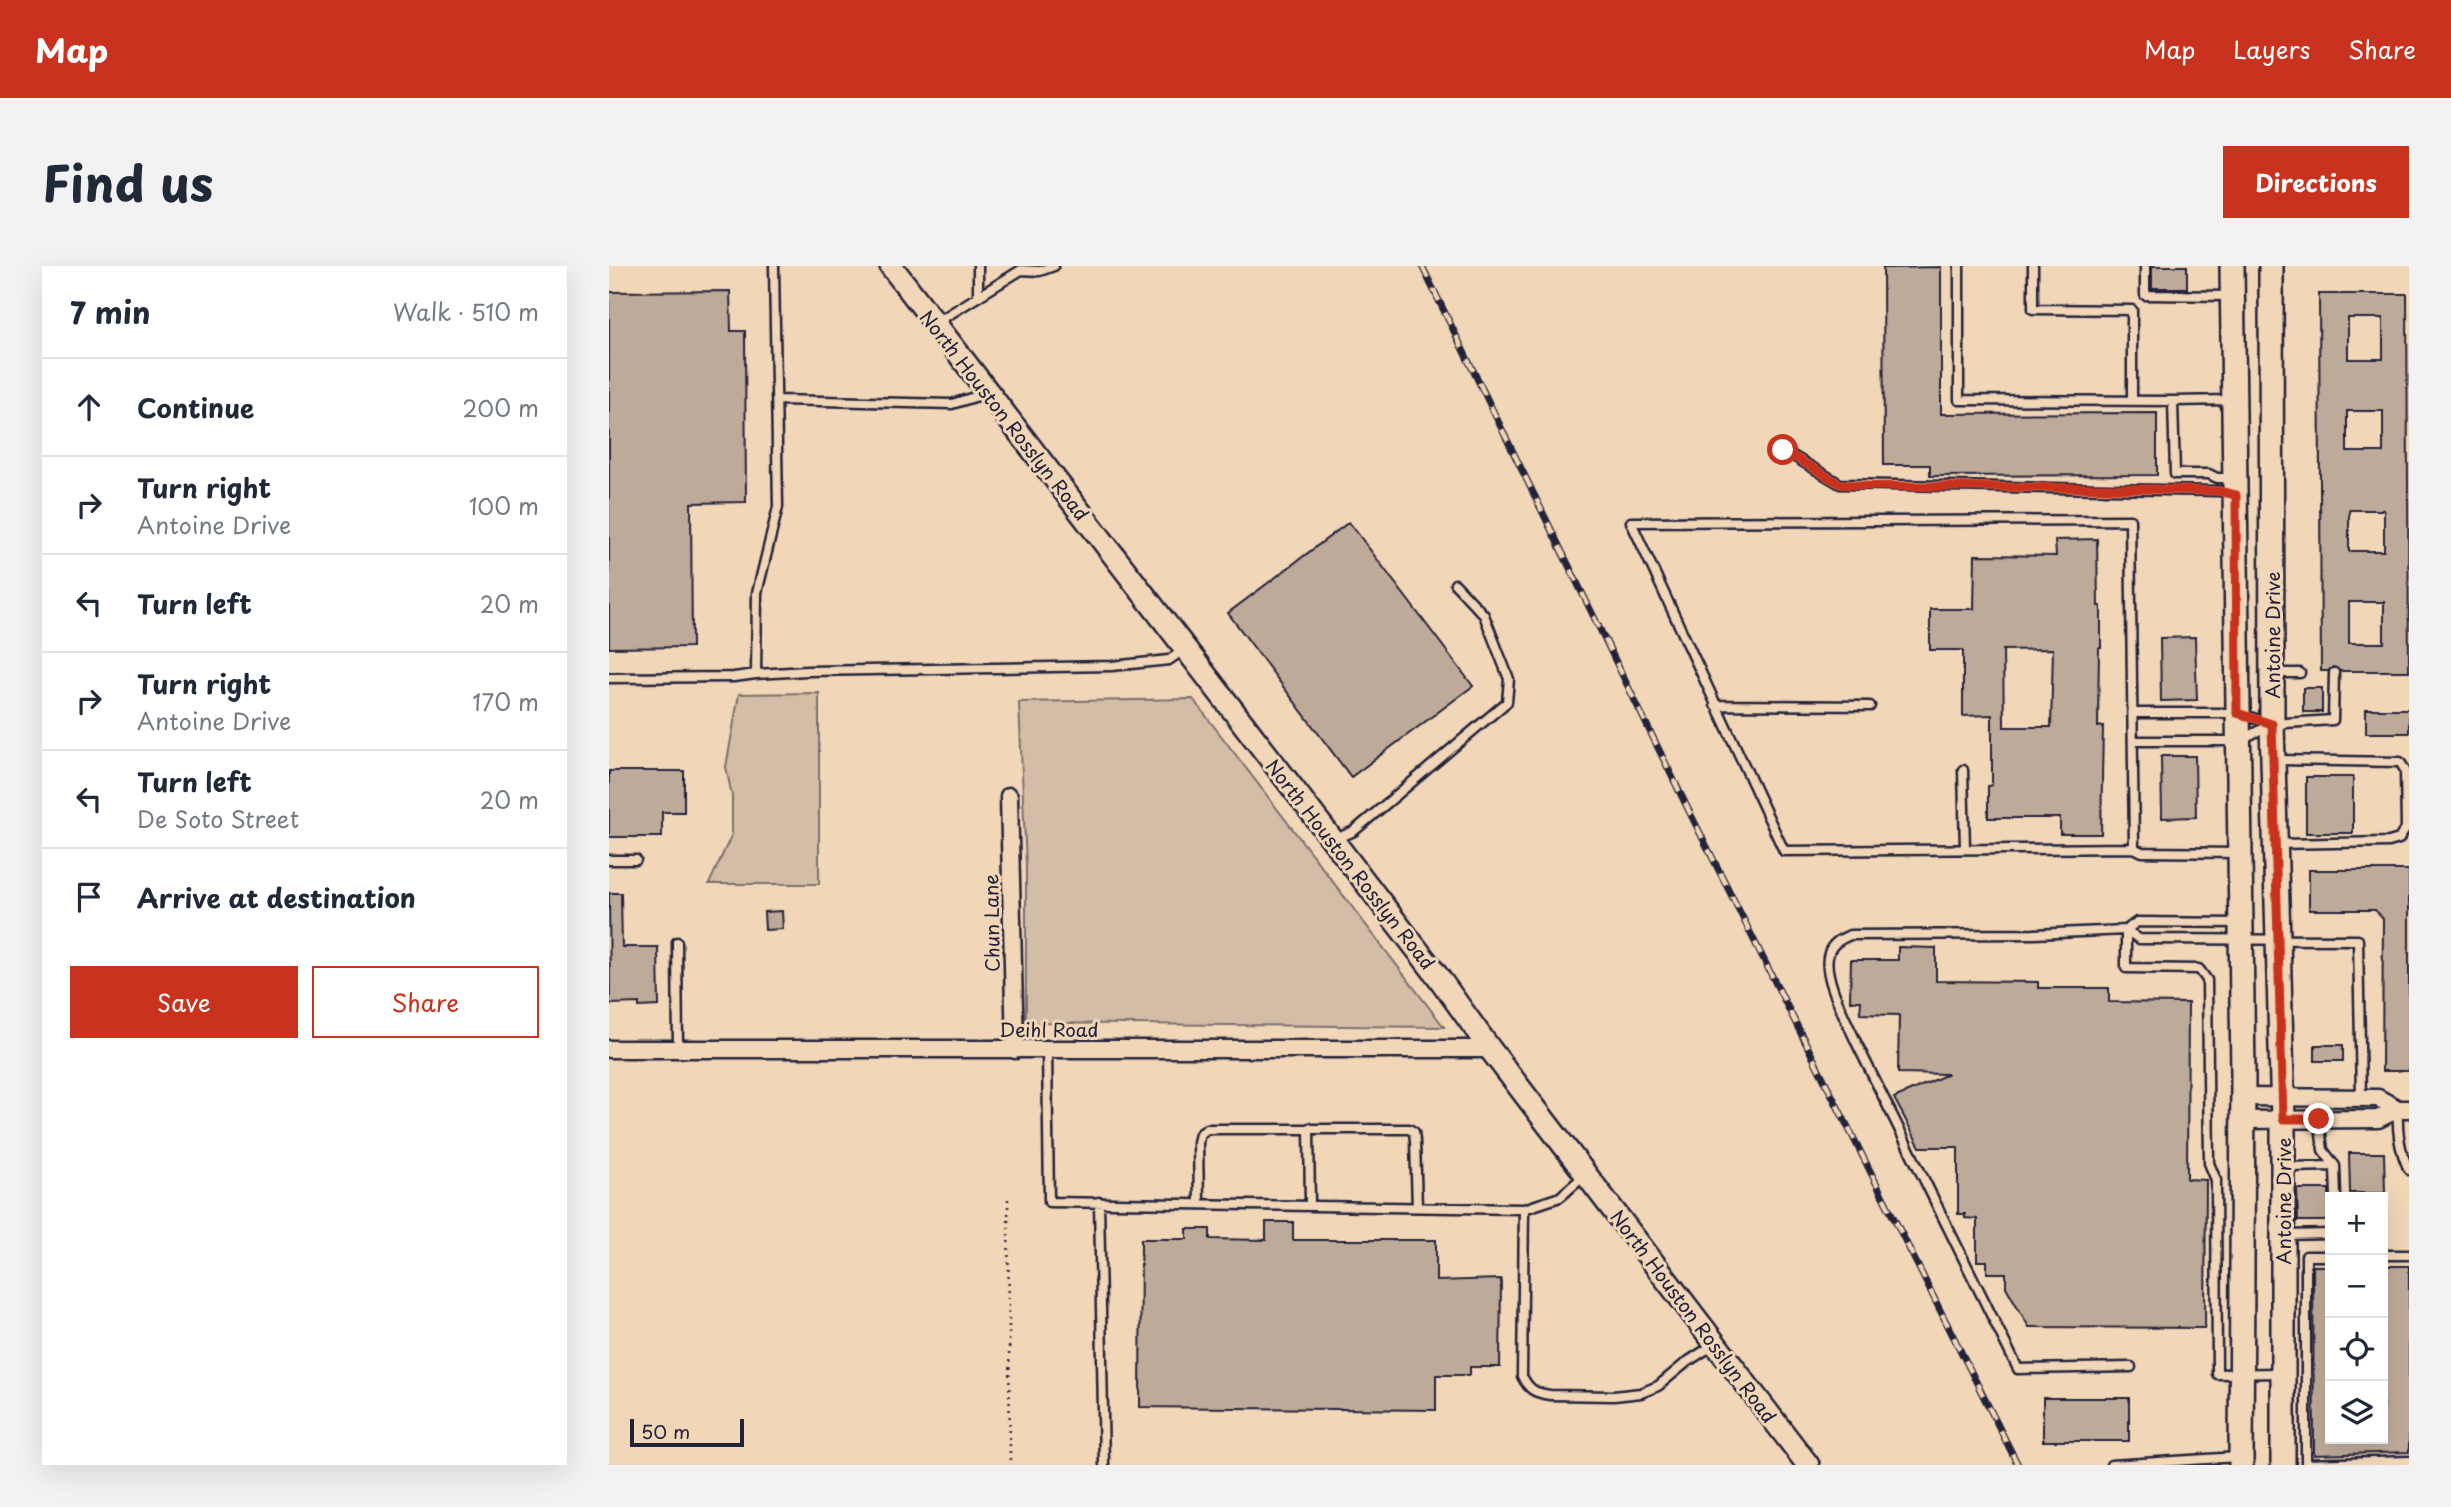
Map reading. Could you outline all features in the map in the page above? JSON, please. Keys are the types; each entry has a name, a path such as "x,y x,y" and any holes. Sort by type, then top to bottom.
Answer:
{"main road":[{"name":"Antoine Drive","path":"2232,266 2243,1109 2241,1461"},
{"name":"Antoine Drive","path":"2271,266 2272,724 2283,1108 2283,1465"}],"street":[{"name":"North Houston Rosslyn Road","path":"891,266 1439,978 1489,1049 1808,1465"},
{"name":"Chun Lane","path":"1009,796 1015,1050"},
{"name":"Deihl Road","path":"609,1049 1489,1049"},
{"path":"2243,1109 2283,1108 2361,1097 2378,1098 2403,1109"},
{"path":"2283,1108 2319,1119 2378,1119 2403,1109"}],"lane":[{"path":"756,674 757,593 778,507 774,266"},
{"path":"978,266 978,296"},
{"path":"935,324 1021,270 1040,271 1054,266"},
{"path":"1959,266 1959,400 2234,400"},
{"path":"2033,266 2033,309 2132,310 2132,400"},
{"path":"2145,266 2145,295 2232,296"},
{"path":"778,400 952,404 988,393"},
{"path":"2173,401 2175,474 2209,474 2236,487"},
{"path":"1783,450 1840,484 2218,491 2236,487"},
{"path":"2134,848 2130,520 1631,522 1784,851 2134,848 2142,852 2240,853"},
{"path":"1333,841 1355,831 1507,702 1509,678 1484,615 1455,584"},
{"path":"609,678 1112,666 1169,660 1185,649"},
{"path":"2272,673 2300,674"},
{"path":"2133,713 2237,713 2272,724 2333,720 2334,674"},
{"path":"1715,705 1870,706"},
{"path":"2134,741 2238,741 2272,724"},
{"path":"2273,760 2400,762 2405,770 2406,828 2399,839 2389,842 2275,844"},
{"path":"1963,770 1965,848"},
{"path":"609,860 636,860"},
{"path":"2131,1367 2018,1369 1856,1042 1835,993 1828,965 1829,951 1839,940 1850,935 2034,934 2126,930 2137,922 2241,932 2277,941 2358,940 2361,1097"},
{"path":"2126,930 2139,939 2241,932"},
{"path":"2126,930 2126,968 2199,969 2207,980 2209,1163 2215,1180 2217,1374 2282,1373"},
{"path":"677,942 678,1049"},
{"path":"1047,1050 1049,1202 1524,1209 1560,1197 1586,1174"},
{"path":"2403,1109 2397,1129 2401,1153 2409,1170"},
{"path":"2319,1119 2323,1150 2335,1166 2336,1192"},
{"path":"1309,1128 1310,1206"},
{"path":"1199,1204 1198,1142 1200,1134 1207,1129 1409,1129 1414,1132 1417,1207"},
{"path":"2283,1167 2335,1166"},
{"path":"1099,1202 1104,1465"},
{"path":"1524,1209 1522,1376 1528,1389 1550,1395 1614,1396 1641,1393 1658,1386 1687,1362 1715,1344"},
{"path":"2283,1235 2325,1234"},
{"path":"2388,1255 2409,1255"},
{"path":"2325,1256 2305,1256 2306,1464 2409,1461"},
{"path":"2111,1465 2241,1461"}],"path":[{"path":"1008,1199 1010,1465"}],"shaded area":[{"path":"819,693 819,884 709,884 732,834 732,796 726,767 739,694"},
{"path":"1193,699 1444,1027 1026,1023 1026,867 1019,702"}],"building":[{"path":"2152,266 2187,266 2187,288 2152,288"},
{"path":"1941,267 1941,414 2157,413 2157,475 1930,476 1930,465 1884,465 1883,268"},
{"path":"730,291 731,331 745,331 746,502 691,503 692,647 609,648 609,292"},
{"path":"2319,294 2407,294 2409,671 2340,671 2333,667 2328,671 2321,671","holes":["2348,318 2383,318 2383,359 2348,359","2347,411 2383,411 2383,452 2347,452","2349,510 2384,510 2384,551 2349,551","2349,602 2384,602 2384,643 2349,643"]},
{"path":"1349,522 1473,686 1351,777 1228,613"},
{"path":"2097,539 2098,606 2101,606 2098,727 2103,726 2101,834 2060,834 2060,818 1988,818 1988,786 1992,785 1992,715 1963,716 1963,650 1930,650 1930,609 1974,609 1975,555 2056,556 2055,540","holes":["2053,649 2051,727 2004,727 2003,650"]},
{"path":"2195,637 2197,700 2161,701 2160,638"},
{"path":"2303,688 2322,688 2322,712 2303,712"},
{"path":"2366,709 2409,709 2409,733 2366,733"},
{"path":"2161,756 2195,756 2196,817 2162,818"},
{"path":"609,771 684,771 684,812 662,812 662,837 609,837"},
{"path":"2306,777 2353,777 2353,833 2306,833"},
{"path":"2309,870 2409,870 2409,1071 2382,1071 2383,919 2375,910 2309,910"},
{"path":"609,893 621,893 622,947 658,947 659,1006 639,1007 639,1003 610,1004"},
{"path":"782,911 783,929 765,930 764,912"},
{"path":"1898,947 1936,948 1936,981 2038,982 2038,988 2109,988 2109,1002 2188,1003 2187,1179 2206,1180 2205,1328 2029,1327 2006,1287 2006,1273 1987,1273 1987,1261 1977,1261 1977,1219 1958,1214 1958,1147 1920,1147 1894,1098 1948,1074 1898,1073 1899,1015 1860,1014 1861,1001 1850,1001 1851,960 1898,960"},
{"path":"2315,1045 2343,1045 2343,1061 2315,1061"},
{"path":"2349,1153 2384,1153 2385,1192 2350,1192"},
{"path":"2297,1189 2329,1189 2329,1192 2325,1192 2325,1221 2298,1221"},
{"path":"1266,1222 1293,1222 1293,1240 1436,1240 1436,1281 1501,1279 1500,1367 1470,1367 1470,1375 1436,1375 1436,1410 1140,1407 1141,1239 1187,1239 1187,1229 1210,1229 1210,1239 1266,1240"},
{"path":"2313,1266 2325,1266 2325,1444 2388,1444 2388,1266 2409,1266 2409,1452 2314,1455"},
{"path":"2043,1398 2129,1398 2129,1441 2043,1441"}],"railway":[{"path":"1422,266 1689,811 2018,1465"}],"route":[{"path":"1783,450 1840,484 2218,491 2236,495 2237,713 2272,724 2283,1119 2319,1119"}]}
